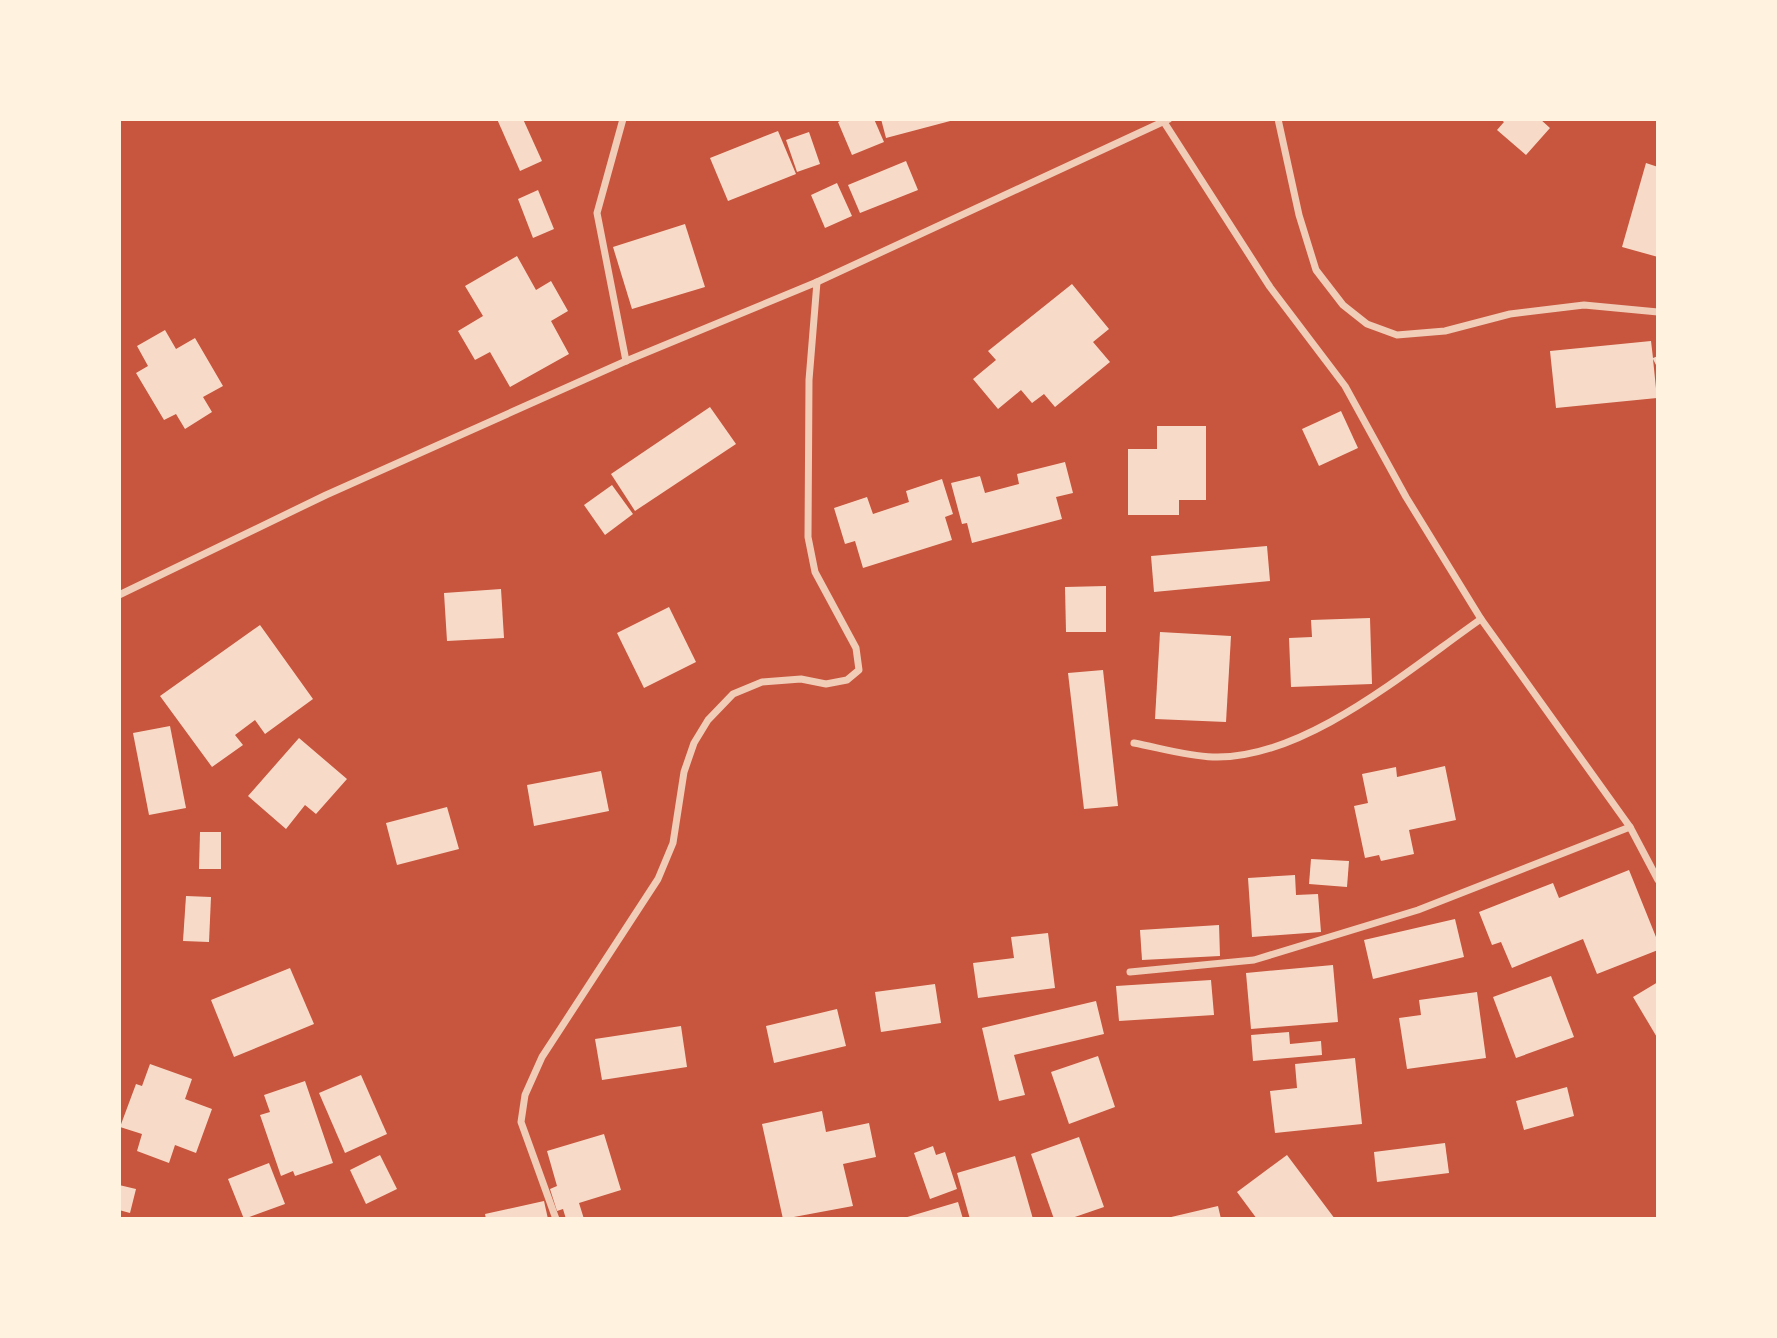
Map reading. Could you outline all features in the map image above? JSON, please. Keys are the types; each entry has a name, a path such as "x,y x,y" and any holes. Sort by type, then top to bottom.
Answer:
{"street":[{"path":"623,119 597,213 626,362"},
{"path":"1278,119 1316,270 1343,305 1367,324 1397,335 1445,331 1510,314 1584,305 1658,312"},
{"path":"119,595 326,495 626,362 817,282 1165,120 1270,286 1345,386 1406,497 1481,619 1630,827 1658,880"},
{"path":"556,1219 521,1122 525,1095 542,1056 658,879 673,843 684,772 694,743 708,720 733,695 743,690 762,682 801,679 826,684 847,680 859,670 856,648 816,572 808,537 809,380 817,282"},
{"path":"1134,743 1214,757 1270,750 1352,711 1481,619"},
{"path":"1130,972 1254,960 1418,910 1630,827"}],"building":[{"path":"497,119 523,119 542,161 520,171"},
{"path":"844,119 874,119 884,142 852,155 838,122"},
{"path":"881,119 954,119 954,120 886,138"},
{"path":"1500,119 1540,119 1550,128 1526,155 1497,130 1504,122"},
{"path":"778,131 796,174 728,201 710,158"},
{"path":"809,132 820,164 797,172 786,140"},
{"path":"906,161 918,190 860,213 848,185"},
{"path":"1646,163 1658,167 1658,257 1622,247"},
{"path":"837,183 852,216 825,228 811,195"},
{"path":"538,190 554,229 533,238 518,199"},
{"path":"685,224 705,287 632,309 613,247"},
{"path":"517,256 536,290 551,281 568,311 551,321 569,354 510,387 490,352 475,360 458,331 483,316 465,286"},
{"path":"1072,284 1109,329 1093,342 1110,362 1055,407 1044,394 1032,403 1021,390 998,409 973,379 996,360 988,351"},
{"path":"165,330 176,349 195,338 223,386 203,397 212,412 185,429 176,414 164,420 136,373 148,366 137,346"},
{"path":"1651,341 1653,358 1658,356 1658,369 1653,359 1657,398 1556,408 1550,351"},
{"path":"710,407 736,444 635,511 611,474"},
{"path":"1341,411 1358,448 1319,466 1302,429"},
{"path":"1157,426 1206,426 1206,500 1179,500 1179,515 1128,515 1128,449 1157,449"},
{"path":"1065,462 1073,493 1056,497 1062,519 972,543 967,523 962,524 951,483 980,476 985,493 1019,484 1017,474"},
{"path":"942,479 953,514 945,517 952,540 863,568 855,541 845,544 834,508 867,497 873,514 909,502 906,491"},
{"path":"612,485 633,514 605,535 584,505"},
{"path":"1267,546 1270,581 1154,592 1151,556"},
{"path":"1106,586 1106,632 1066,632 1065,587"},
{"path":"501,589 504,638 447,641 444,593"},
{"path":"669,607 696,662 644,688 617,633"},
{"path":"1370,618 1372,684 1291,687 1289,638 1312,637 1311,620"},
{"path":"260,625 313,699 265,734 255,720 235,735 243,745 212,767 160,696"},
{"path":"1160,632 1231,636 1226,722 1155,719"},
{"path":"1103,670 1118,806 1084,809 1068,673"},
{"path":"170,726 186,808 149,815 133,733"},
{"path":"299,738 347,779 316,814 305,805 286,829 248,796"},
{"path":"1445,766 1456,820 1409,830 1414,854 1381,861 1379,855 1365,858 1354,806 1368,803 1362,774 1396,767 1397,777"},
{"path":"601,771 609,811 534,826 527,785"},
{"path":"447,807 459,849 397,865 386,823"},
{"path":"200,832 221,832 221,869 199,869"},
{"path":"1311,859 1349,861 1347,887 1309,884"},
{"path":"1629,870 1658,942 1658,950 1597,974 1583,939 1512,968 1501,942 1492,945 1479,912 1553,883 1559,898"},
{"path":"1295,875 1296,895 1318,894 1321,932 1252,937 1248,878"},
{"path":"186,896 211,897 209,942 183,941"},
{"path":"1455,919 1464,957 1373,979 1364,940"},
{"path":"1219,925 1220,956 1142,960 1140,930"},
{"path":"1048,933 1055,988 978,998 973,963 1014,958 1011,937"},
{"path":"1333,965 1338,1022 1251,1029 1246,973"},
{"path":"290,968 314,1024 234,1057 211,1000"},
{"path":"1551,976 1574,1037 1516,1058 1493,997"},
{"path":"1211,980 1214,1015 1119,1021 1116,986"},
{"path":"1658,982 1658,1039 1633,997"},
{"path":"935,984 941,1023 881,1032 875,992"},
{"path":"1477,992 1486,1058 1407,1069 1399,1018 1421,1015 1419,1000"},
{"path":"1096,1001 1104,1034 1014,1055 1025,1095 999,1101 982,1028"},
{"path":"837,1009 846,1046 774,1063 766,1026"},
{"path":"681,1026 687,1067 602,1080 595,1039"},
{"path":"1289,1032 1290,1044 1321,1041 1322,1055 1253,1061 1251,1035"},
{"path":"1098,1056 1115,1107 1069,1124 1051,1072"},
{"path":"1355,1058 1362,1124 1275,1133 1270,1091 1297,1088 1295,1064"},
{"path":"150,1064 192,1079 185,1099 212,1109 196,1153 175,1145 169,1163 137,1151 142,1134 120,1127 136,1084 142,1086"},
{"path":"361,1075 387,1134 345,1153 319,1093"},
{"path":"305,1081 333,1163 295,1176 293,1171 281,1176 260,1115 270,1112 264,1095"},
{"path":"1567,1087 1574,1116 1524,1130 1516,1101"},
{"path":"822,1111 826,1132 869,1123 876,1157 843,1164 853,1206 783,1219 762,1124"},
{"path":"604,1134 621,1190 579,1203 584,1219 566,1219 563,1209 557,1211 550,1189 557,1186 547,1151"},
{"path":"1079,1137 1104,1207 1069,1219 1054,1219 1031,1154"},
{"path":"1445,1143 1449,1173 1377,1182 1374,1152"},
{"path":"933,1146 936,1155 945,1152 957,1189 930,1199 914,1153"},
{"path":"380,1155 397,1189 366,1204 350,1170"},
{"path":"1287,1155 1335,1219 1257,1219 1237,1192"},
{"path":"1015,1156 1033,1219 970,1219 957,1173"},
{"path":"269,1163 285,1204 244,1219 228,1179"},
{"path":"119,1185 136,1189 130,1213 119,1210"},
{"path":"544,1201 548,1219 486,1219 485,1214"},
{"path":"958,1202 963,1219 904,1219 904,1218"},
{"path":"1218,1206 1221,1219 1167,1219 1167,1218"}]}
